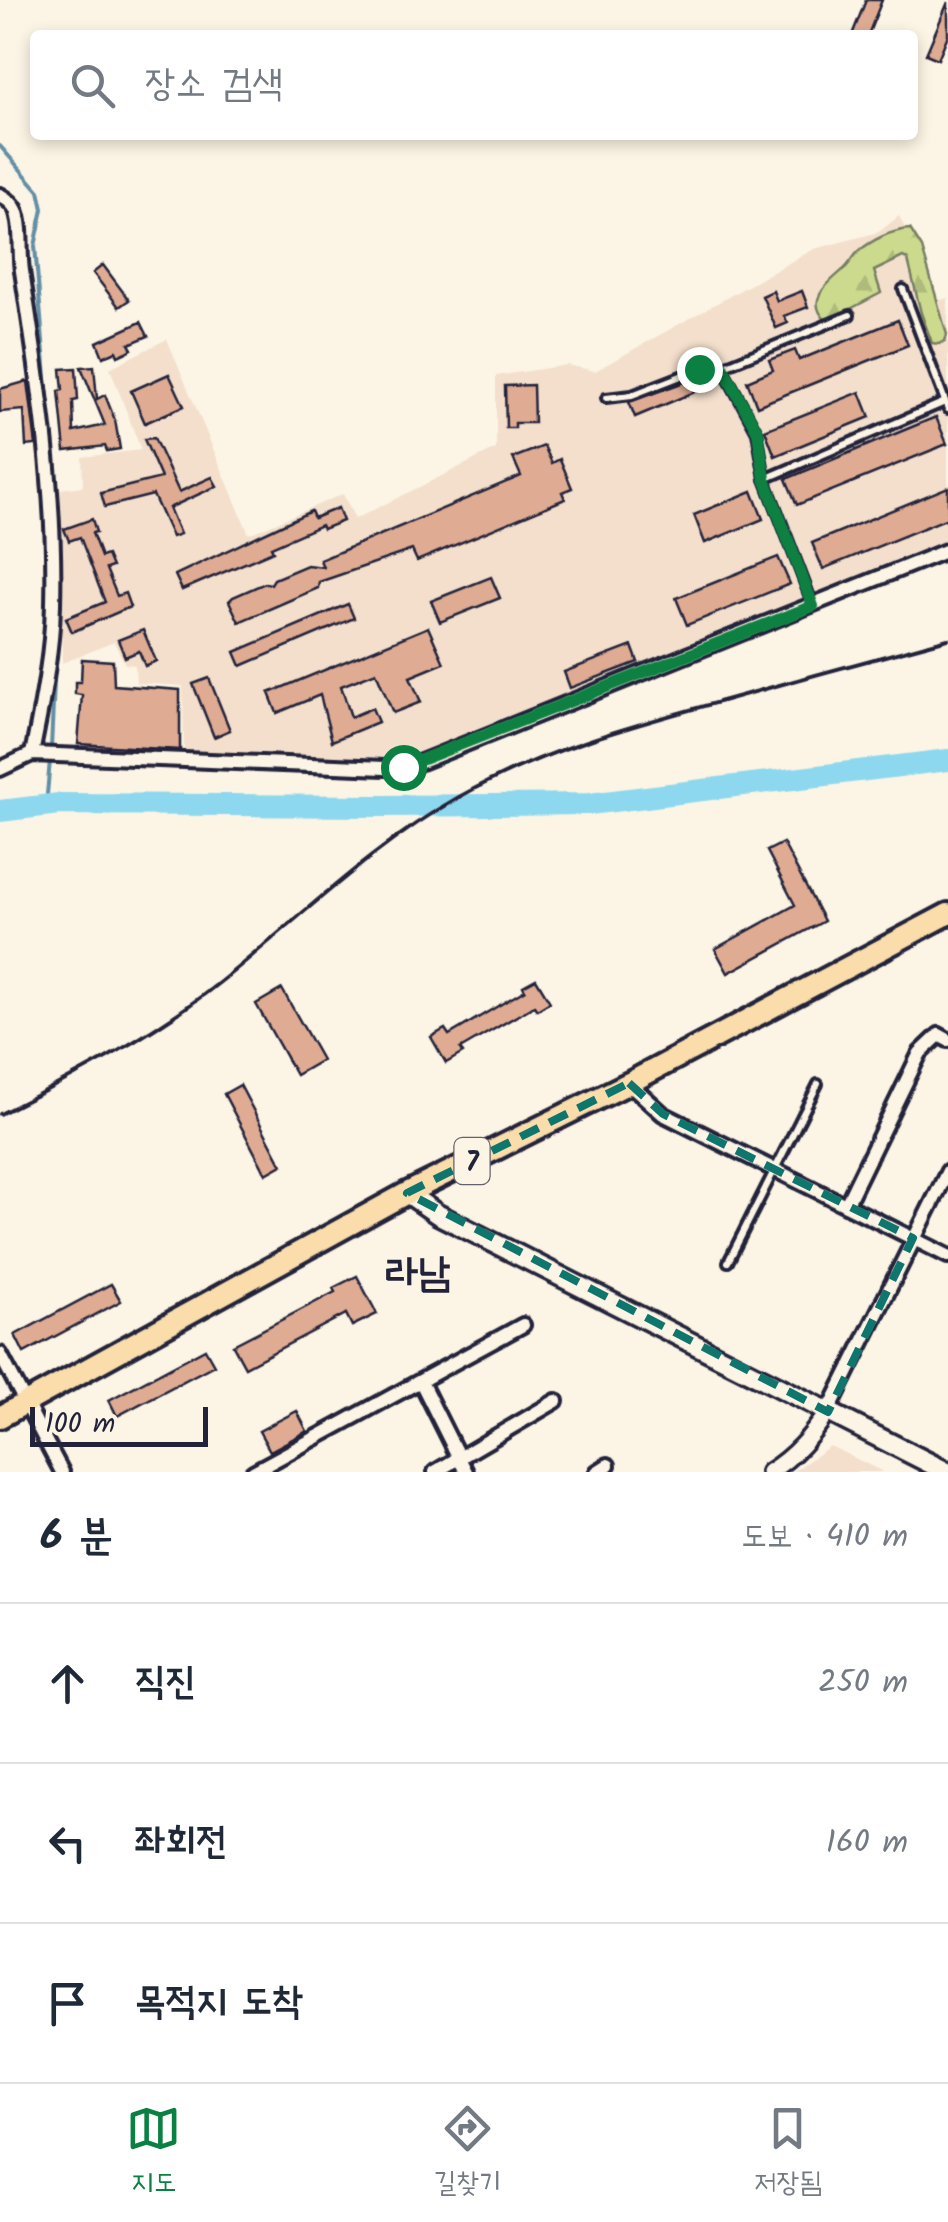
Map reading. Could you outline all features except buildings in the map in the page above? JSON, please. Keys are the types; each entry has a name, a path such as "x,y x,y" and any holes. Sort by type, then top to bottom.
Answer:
{"highway":[{"name":"7","path":"0,1417 408,1193 630,1084 948,914"}],"main road":[{"path":"408,1193 437,1214 947,1472"}],"street":[{"path":"0,196 10,201 17,214 41,387 50,512 53,610 32,754"},
{"path":"0,768 32,754 403,767 948,550"},
{"path":"846,1205 920,1053 939,1035 948,1040"},
{"path":"630,1084 663,1114 948,1256"},
{"path":"770,1472 807,1441 828,1412 948,1171"},
{"path":"256,1471 523,1325"},
{"path":"0,1354 62,1472"},
{"path":"421,1382 463,1466"},
{"path":"435,1472 463,1466 556,1401"}],"lane":[{"path":"765,479 947,406 902,290"},
{"path":"606,398 632,395 699,369 722,366 850,315"},
{"path":"722,366 758,432 765,479 813,606"},
{"path":"728,1262 818,1084"}],"highlighted area":[{"path":"629,1083 663,1114 913,1238 828,1412 407,1193"}],"shaded area":[{"path":"899,216 940,300 948,298 948,545 429,753 400,758 184,753 183,686 136,683 135,665 125,664 114,642 62,663 60,489 83,486 82,457 141,450 110,368 167,339 249,534 343,494 355,519 496,449 496,376 567,365 595,371 814,249 879,232"},
{"path":"830,1446 883,1472 792,1472"}],"green space":[{"path":"910,229 922,248 947,335 945,341 932,343 908,260 903,257 874,271 881,293 827,321 818,306 825,287 864,247 876,239"}],"waterway":[{"path":"0,146 39,191 43,209 35,246 57,509"},
{"path":"51,748 59,573"},
{"path":"46,806 50,760"},
{"path":"0,811 59,804 589,804 948,760"}],"railway":[{"path":"0,1114 168,1020 396,838 490,780 621,730 948,639"}],"district":[{"name":"라남","path":"418,1271"}],"route":[{"path":"403,767 813,606 765,479 758,432 751,415 722,366 699,369"}]}
